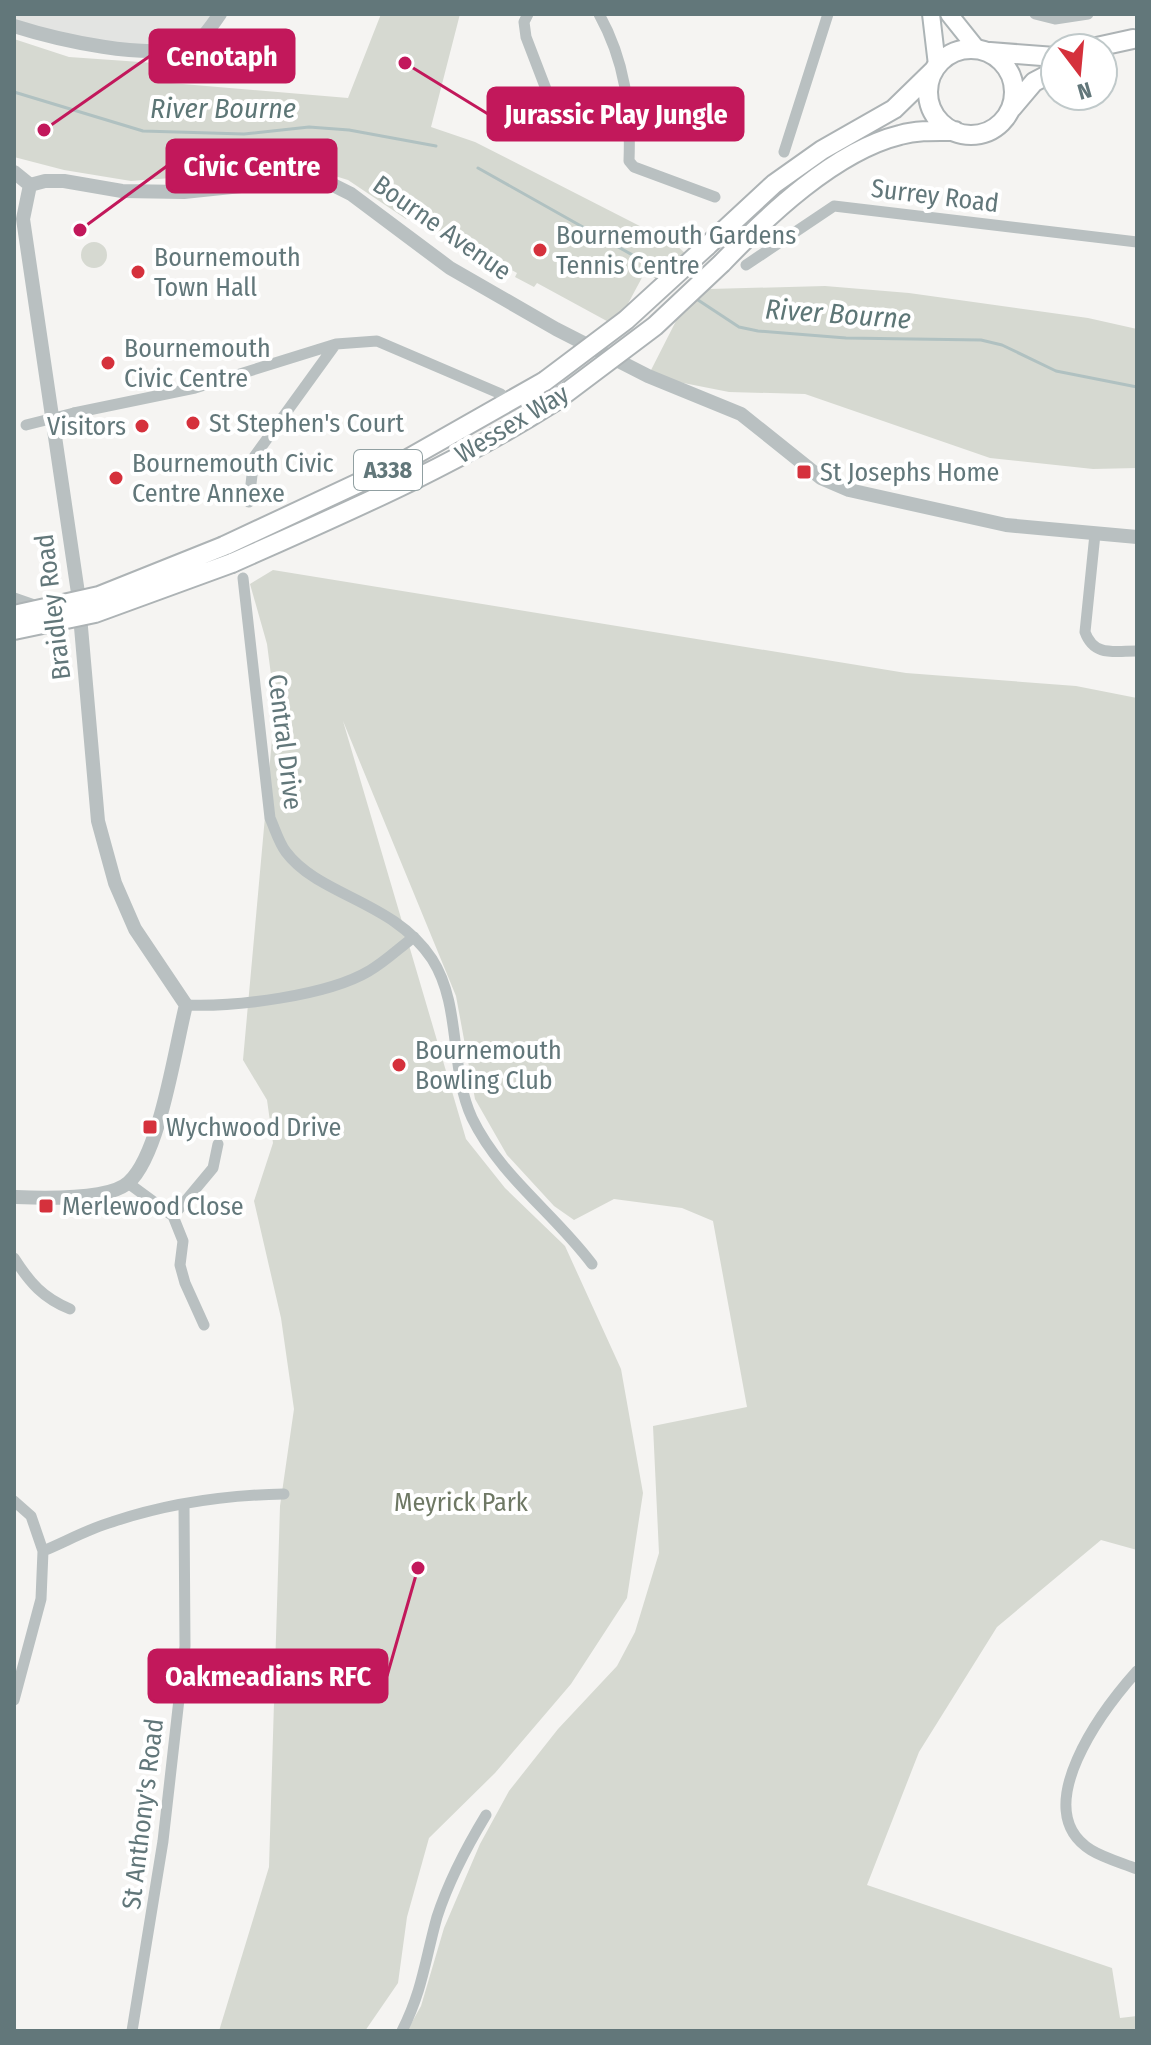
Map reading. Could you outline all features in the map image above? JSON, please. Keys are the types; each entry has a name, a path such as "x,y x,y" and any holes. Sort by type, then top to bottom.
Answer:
{"highway":[{"path":"1039,55 959,50 936,67 928,90 930,105 938,119 955,131 971,135 987,132 1001,123 1039,79"},
{"path":"982,50 1011,73 1015,91 1010,110"},
{"name":"Wessex Way","path":"18,614 233,562 545,381 636,312 774,184 822,150 894,109 936,67"},
{"name":"Wessex Way","path":"14,630 95,613 233,562 415,481 485,445 554,402 655,326 792,197 872,146 916,132 955,131"}],"main road":[{"path":"931,14 936,67"},
{"path":"949,14 982,50"}],"street":[{"path":"14,26 91,45 175,50 196,42 220,14"},
{"path":"528,14 524,28 526,37 559,123 571,131 630,132"},
{"path":"599,14 617,51 626,82 629,161 634,167 710,198"},
{"path":"784,152 828,14"},
{"path":"1035,14 1055,19 1088,14"},
{"path":"14,172 30,185"},
{"name":"Bourne Avenue","path":"30,185 45,181 122,191 184,192 299,180 327,182 351,194 450,268 556,329 648,376 741,414 821,478 849,490 1006,525 1137,537"},
{"name":"Braidley Road","path":"30,185 23,207 23,219 79,609 98,821 115,883 135,929 186,1005"},
{"name":"Surrey Road","path":"746,265 834,206 1137,242"},
{"path":"20,426 195,388 336,344 377,341 501,394"},
{"path":"252,494 254,457 336,344"},
{"path":"1095,534 1085,632 1090,644 1099,651 1137,651"},
{"name":"Central Drive","path":"233,562 270,818 285,851 309,872 387,914 414,937 432,960 445,987 455,1060 472,1117 511,1177 592,1264"},
{"path":"14,598 48,610 79,609"},
{"path":"14,1197 72,1199 128,1183 150,1152 186,1005 211,1006 321,991 370,971 414,937"},
{"path":"173,1216 213,1168 218,1144"},
{"path":"128,1183 173,1216 183,1241 180,1265 185,1283 204,1325"},
{"path":"14,1258 30,1283 48,1300 70,1309"},
{"path":"43,1551 111,1522 184,1505 251,1495 284,1494"},
{"path":"14,1501 31,1516 43,1551 41,1599 14,1700"},
{"name":"St Anthony's Road","path":"132,2031 163,1841 185,1646 184,1505"},
{"path":"1137,1671 1072,1765 1066,1798 1072,1827 1083,1844 1137,1869"},
{"path":"402,2031 419,1996 438,1917 459,1859 486,1815"}],"shaded area":[{"path":"14,14 220,14 196,42 158,51 14,26"}],"green space":[{"path":"381,14 460,14 431,127 475,142 675,244 687,255 658,280 645,272 616,326 537,283 534,287 515,277 517,273 434,228 411,211 406,219 348,180 309,168 131,181 64,170 14,157 14,39 69,57 169,64 171,83 348,98"},
{"path":"94,242 103,246 107,255 103,264 94,268 85,264 81,255 85,246"},
{"path":"825,286 909,293 1088,318 1137,329 1137,468 1093,469 990,458 805,394 729,392 648,376 677,319 709,289"},
{"name":"Meyrick Park","path":"273,570 906,673 1076,686 1137,698 1137,1550 1101,1540 997,1627 919,1752 867,1885 1112,1968 1120,2018 1137,2016 1137,2031 407,2031 421,2006 444,1928 480,1844 509,1791 558,1729 617,1666 635,1632 659,1553 653,1426 747,1407 713,1221 682,1208 614,1199 574,1220 554,1206 507,1155 475,1099 456,996 343,721 466,1139 505,1188 565,1246 621,1369 643,1493 627,1598 571,1684 495,1773 429,1838 407,1917 398,1983 365,2031 219,2031 269,1867 280,1506 294,1409 281,1318 254,1201 273,1143 267,1100 243,1060 275,706 267,644 250,584"}],"waterway":[{"name":"River Bourne","path":"14,92 143,131 244,134 309,127 349,130 436,146"},
{"name":"River Bourne","path":"478,168 668,275"},
{"name":"River Bourne","path":"695,298 739,327 758,331 846,338 981,340 1002,345 1056,371 1137,387"}],"place":[{"name":"Jurassic Play Jungle","path":"405,63"},
{"name":"Cenotaph","path":"44,130"},
{"name":"Civic Centre","path":"80,230"},
{"name":"Bournemouth Gardens Tennis Centre","path":"540,250"},
{"name":"Bournemouth Town Hall","path":"138,272"},
{"name":"Bournemouth Civic Centre","path":"108,363"},
{"name":"St Stephen's Court","path":"193,423"},
{"name":"Visitors","path":"142,426"},
{"name":"St Josephs Home","path":"804,472"},
{"name":"Bournemouth Civic Centre Annexe","path":"116,478"},
{"name":"Bournemouth Bowling Club","path":"399,1065"},
{"name":"Wychwood Drive","path":"150,1127"},
{"name":"Merlewood Close","path":"46,1206"},
{"name":"Oakmeadians RFC","path":"418,1568"}]}
